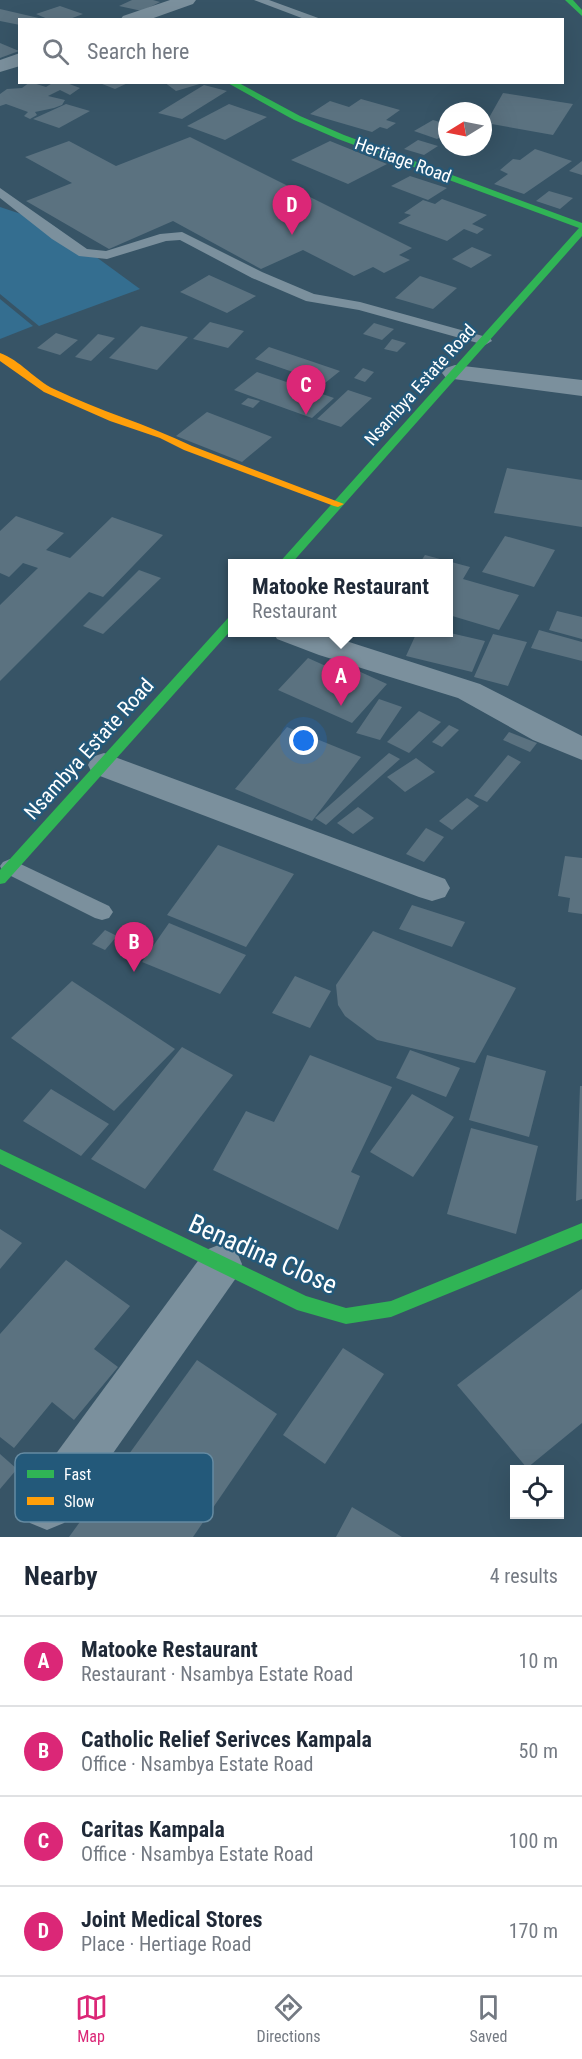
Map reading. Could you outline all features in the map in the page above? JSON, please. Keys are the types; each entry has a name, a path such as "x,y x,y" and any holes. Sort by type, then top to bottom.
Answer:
{"street":[{"path":"135,18 187,0"},
{"path":"569,0 582,14"},
{"path":"0,66 18,60"},
{"name":"Hertiage Road","path":"234,84 297,118 341,137 582,228"},
{"name":"Nsambya Estate Road","path":"288,559 485,341 582,228"},
{"path":"0,356 48,390 104,415 338,504"},
{"path":"455,373 582,388"},
{"name":"Nsambya Estate Road","path":"5,873 228,626"},
{"path":"299,637 469,691 544,732 582,748"},
{"path":"104,765 432,888"},
{"name":"Benadina Close","path":"0,1156 303,1304 346,1316 391,1309 582,1231"},
{"path":"85,1453 221,1264"}],"lane":[{"path":"259,0 313,18"},
{"path":"0,192 57,236 84,253 107,255 165,237 182,236 257,275 311,298 360,306 485,341"},
{"path":"5,873 102,912"}],"shaded area":[{"path":"0,207 51,224 140,289 39,326 0,294"},
{"path":"0,299 33,326 0,339"}],"building":[{"path":"132,0 160,2 142,11 119,6"},
{"path":"60,6 83,14 72,18 45,18 36,14"},
{"path":"0,9 39,18 18,18 18,25 0,21"},
{"path":"0,43 18,51 18,51 0,58"},
{"path":"27,84 46,87 51,84 69,84 80,88 70,95 60,90 48,96 65,100 62,105 35,112 37,115 30,119 24,116 28,112 6,104 0,106 0,94 7,89 22,88"},
{"path":"102,84 126,84 115,89"},
{"path":"167,84 200,84 176,91"},
{"path":"204,85 227,91 182,119 158,113"},
{"path":"503,93 573,104 553,135 492,124 492,112"},
{"path":"361,99 400,110 386,120 396,123 387,129 380,127 372,132 310,114 330,101 349,107"},
{"path":"66,104 90,111 59,128 33,119"},
{"path":"229,104 267,117 225,140 187,126"},
{"path":"433,120 438,121 437,139 414,131"},
{"path":"190,137 412,248 399,255 410,260 384,273 373,267 354,276 303,250 261,269 173,221 109,249 26,201 72,183 25,157 69,141 116,166"},
{"path":"418,140 438,146 424,155 404,149"},
{"path":"330,141 387,164 348,184 291,160"},
{"path":"535,149 572,161 524,194 494,184 508,174 500,170 513,159 520,160"},
{"path":"582,161 582,175 569,171"},
{"path":"410,176 447,188 428,200 391,186"},
{"path":"549,191 573,198 560,209 536,201"},
{"path":"442,199 487,215 472,224 484,229 477,234 464,229 447,241 398,223 411,215 404,213 423,200 435,204"},
{"path":"472,247 492,255 471,268 452,259"},
{"path":"209,275 256,296 227,313 180,292"},
{"path":"420,276 457,288 433,309 395,298"},
{"path":"210,322 244,331 228,348 193,339"},
{"path":"374,323 394,329 382,340 363,334"},
{"path":"141,326 188,337 157,370 109,358"},
{"path":"56,333 78,340 60,355 37,348"},
{"path":"98,334 115,338 91,361 75,357"},
{"path":"392,339 406,343 397,352 384,349"},
{"path":"269,347 340,371 325,383 255,359"},
{"path":"363,368 374,372 365,382 354,378"},
{"path":"257,372 334,398 312,418 234,390"},
{"path":"348,390 372,398 341,427 317,419"},
{"path":"248,398 260,401 253,408 241,404"},
{"path":"207,412 272,437 242,462 176,436"},
{"path":"507,468 582,480 582,527 494,513"},
{"path":"16,516 64,533 46,550 70,558 112,517 163,535 103,597 89,592 0,681 0,605 38,568 23,563 9,577 0,573 0,531"},
{"path":"505,536 555,550 534,587 482,572"},
{"path":"425,555 440,559 422,559"},
{"path":"453,562 470,567 463,579 519,595 499,630 453,616"},
{"path":"139,570 161,578 103,634 83,626"},
{"path":"557,611 582,617 582,639 549,630"},
{"path":"539,630 582,642 582,661 531,648"},
{"path":"453,634 485,641 472,672 406,656 415,637 453,637"},
{"path":"493,634 527,642 508,686 474,677"},
{"path":"308,658 348,676 354,669 387,684 352,723 278,690"},
{"path":"379,699 402,707 380,740 356,733"},
{"path":"419,711 441,722 409,753 387,742"},
{"path":"449,725 459,730 442,747 432,742"},
{"path":"287,727 361,757 312,821 235,789"},
{"path":"509,732 537,743 530,752 503,740"},
{"path":"389,753 400,759 326,825 315,818"},
{"path":"508,755 521,762 487,802 474,796"},
{"path":"416,758 435,772 405,792 387,777"},
{"path":"467,798 479,806 452,830 439,821"},
{"path":"358,807 374,818 353,834 337,823"},
{"path":"426,828 444,837 424,862 406,854"},
{"path":"218,845 294,874 246,947 167,915"},
{"path":"565,856 582,858 582,914 568,912 570,898 558,896"},
{"path":"412,905 465,922 452,947 399,929"},
{"path":"169,923 246,955 220,994 142,962"},
{"path":"105,930 117,936 105,950 92,944"},
{"path":"373,931 516,988 475,1063 377,1040 345,1016 338,1005 336,985"},
{"path":"295,976 331,991 310,1028 272,1013"},
{"path":"72,981 175,1049 114,1111 11,1038"},
{"path":"182,1047 233,1075 145,1189 91,1159"},
{"path":"410,1050 460,1068 446,1097 396,1078"},
{"path":"310,1055 392,1087 351,1172 360,1176 338,1230 213,1170 246,1111 274,1122"},
{"path":"487,1055 546,1071 529,1137 469,1120"},
{"path":"580,1086 582,1086 582,1199 576,1201"},
{"path":"51,1089 109,1124 81,1156 23,1121"},
{"path":"412,1094 454,1117 413,1177 370,1152"},
{"path":"471,1128 538,1146 516,1234 447,1214"},
{"path":"0,1229 22,1243 0,1269"},
{"path":"66,1260 130,1306 94,1349 118,1367 74,1420 52,1402 14,1448 0,1437 0,1334"},
{"path":"582,1289 582,1423 531,1465 524,1465 457,1385"},
{"path":"343,1348 384,1374 325,1464 283,1435"},
{"path":"197,1360 277,1414 213,1508 213,1453 130,1453"},
{"path":"0,1454 15,1467 15,1471 0,1489"},
{"path":"352,1507 402,1537 336,1537"},
{"path":"80,1522 203,1522 193,1537 69,1537"}],"traffic: fast":[{"path":"569,0 582,14"},
{"path":"234,84 297,118 341,137 582,226"},
{"path":"288,559 582,230"},
{"path":"0,879 228,626"},
{"path":"0,1156 303,1304 346,1316 391,1309 582,1231"}],"traffic: slow":[{"path":"0,356 48,390 114,419 164,436 188,448 338,504"}],"place":[{"name":"Joint Medical Stores","path":"292,235"},
{"name":"Caritas Kampala","path":"306,415"},
{"name":"Matooke Restaurant","path":"341,706"},
{"name":"Catholic Relief Serivces Kampala","path":"134,972"}]}
